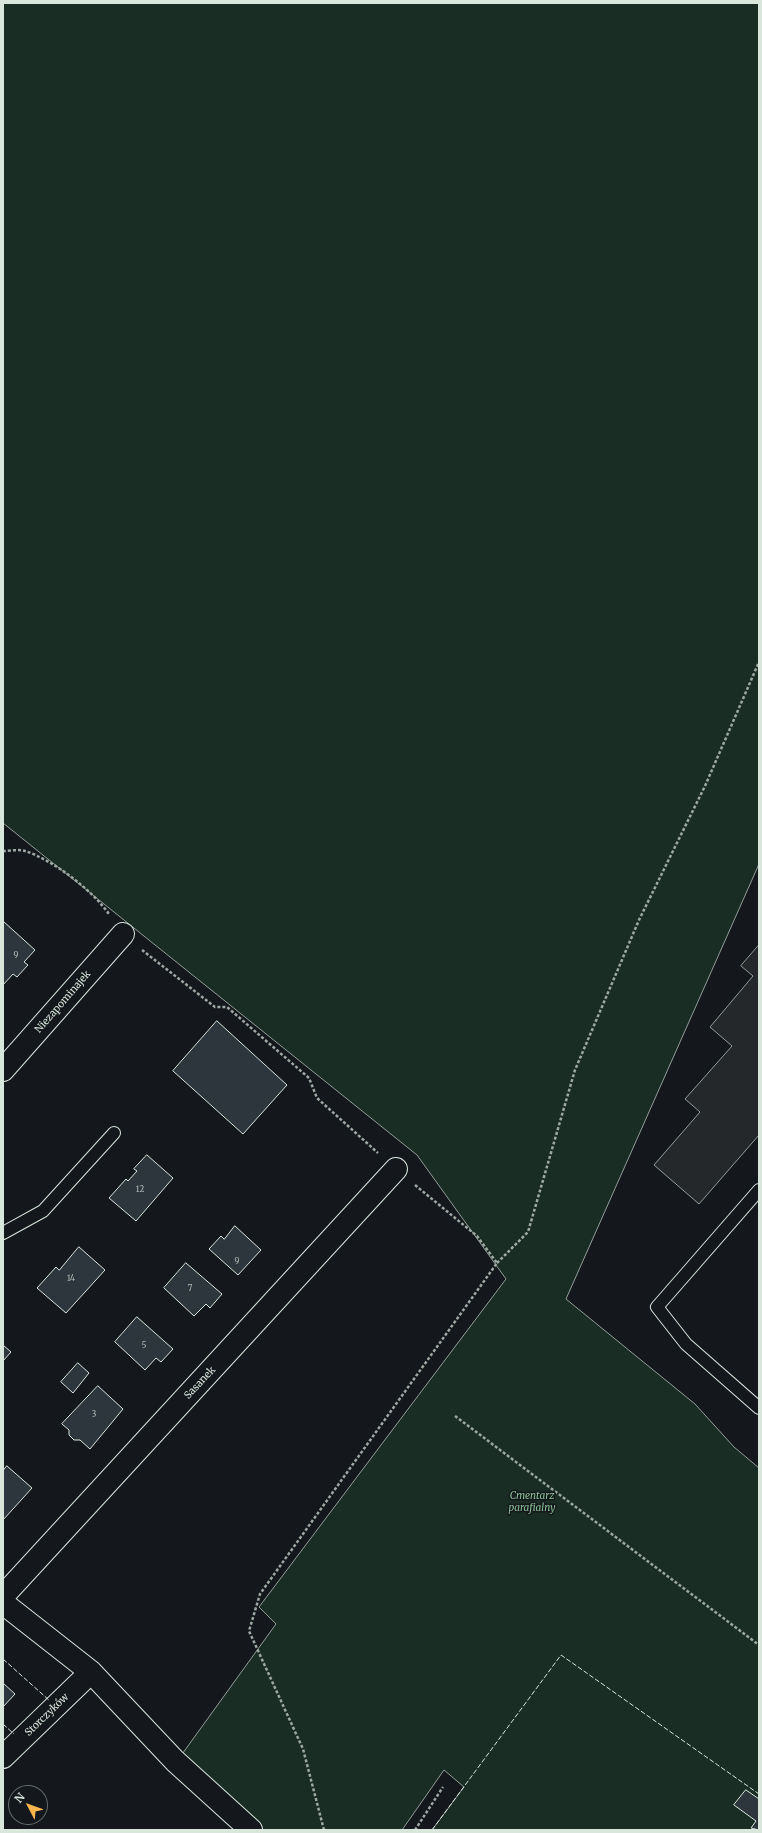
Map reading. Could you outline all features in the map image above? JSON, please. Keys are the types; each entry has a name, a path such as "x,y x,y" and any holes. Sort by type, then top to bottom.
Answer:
{"street":[{"name":"Niezapominajek","path":"3,1070 123,934"},
{"name":"Sasanek","path":"3,1596 396,1169"},
{"path":"3,1603 91,1672 175,1761 251,1830"},
{"name":"Storczyków","path":"3,1757 91,1672"}],"lane":[{"path":"3,1233 43,1211 114,1133"},
{"path":"759,1190 657,1307 686,1344 759,1408"}],"path":[{"path":"498,1263 528,1232 575,1070 639,920 705,786 759,662"},
{"path":"455,1416 759,1645"},
{"path":"415,1830 443,1787"}],"green space":[{"name":"Cmentarz parafialny","path":"3,3 759,3 759,864 566,1299 695,1404 734,1447 759,1468 759,1830 432,1830 464,1787 444,1770 402,1830 264,1830 180,1757 276,1624 259,1607 506,1279 417,1155 3,823"}],"shaded area":[{"path":"759,945 759,1135 699,1204 654,1165 700,1112 685,1099 732,1046 710,1027 753,976 741,966"}],"building":[{"path":"3,921 35,950 24,962 28,965 17,977 13,974 3,985"},
{"path":"217,1021 287,1085 243,1134 173,1071"},
{"path":"147,1155 173,1178 136,1221 109,1198 126,1179 128,1181 137,1171 134,1169"},
{"path":"235,1226 261,1250 238,1275 209,1249 221,1236 224,1239"},
{"path":"79,1247 105,1270 66,1313 37,1288 56,1267 59,1270"},
{"path":"186,1263 222,1294 210,1308 206,1304 194,1316 164,1288"},
{"path":"137,1317 173,1349 161,1362 156,1358 145,1370 115,1342"},
{"path":"3,1345 11,1352 3,1361"},
{"path":"78,1363 89,1373 73,1393 61,1382"},
{"path":"98,1386 123,1409 90,1449 80,1440 74,1440 69,1435 69,1430 62,1424"},
{"path":"7,1466 32,1488 3,1520 3,1471"},
{"path":"3,1683 15,1694 3,1707"},
{"path":"746,1790 759,1799 759,1830 751,1828 756,1821 734,1805"}],"fence":[{"path":"432,1830 561,1655 759,1794"},
{"path":"3,1659 50,1701"},
{"path":"3,1724 14,1734"}]}
